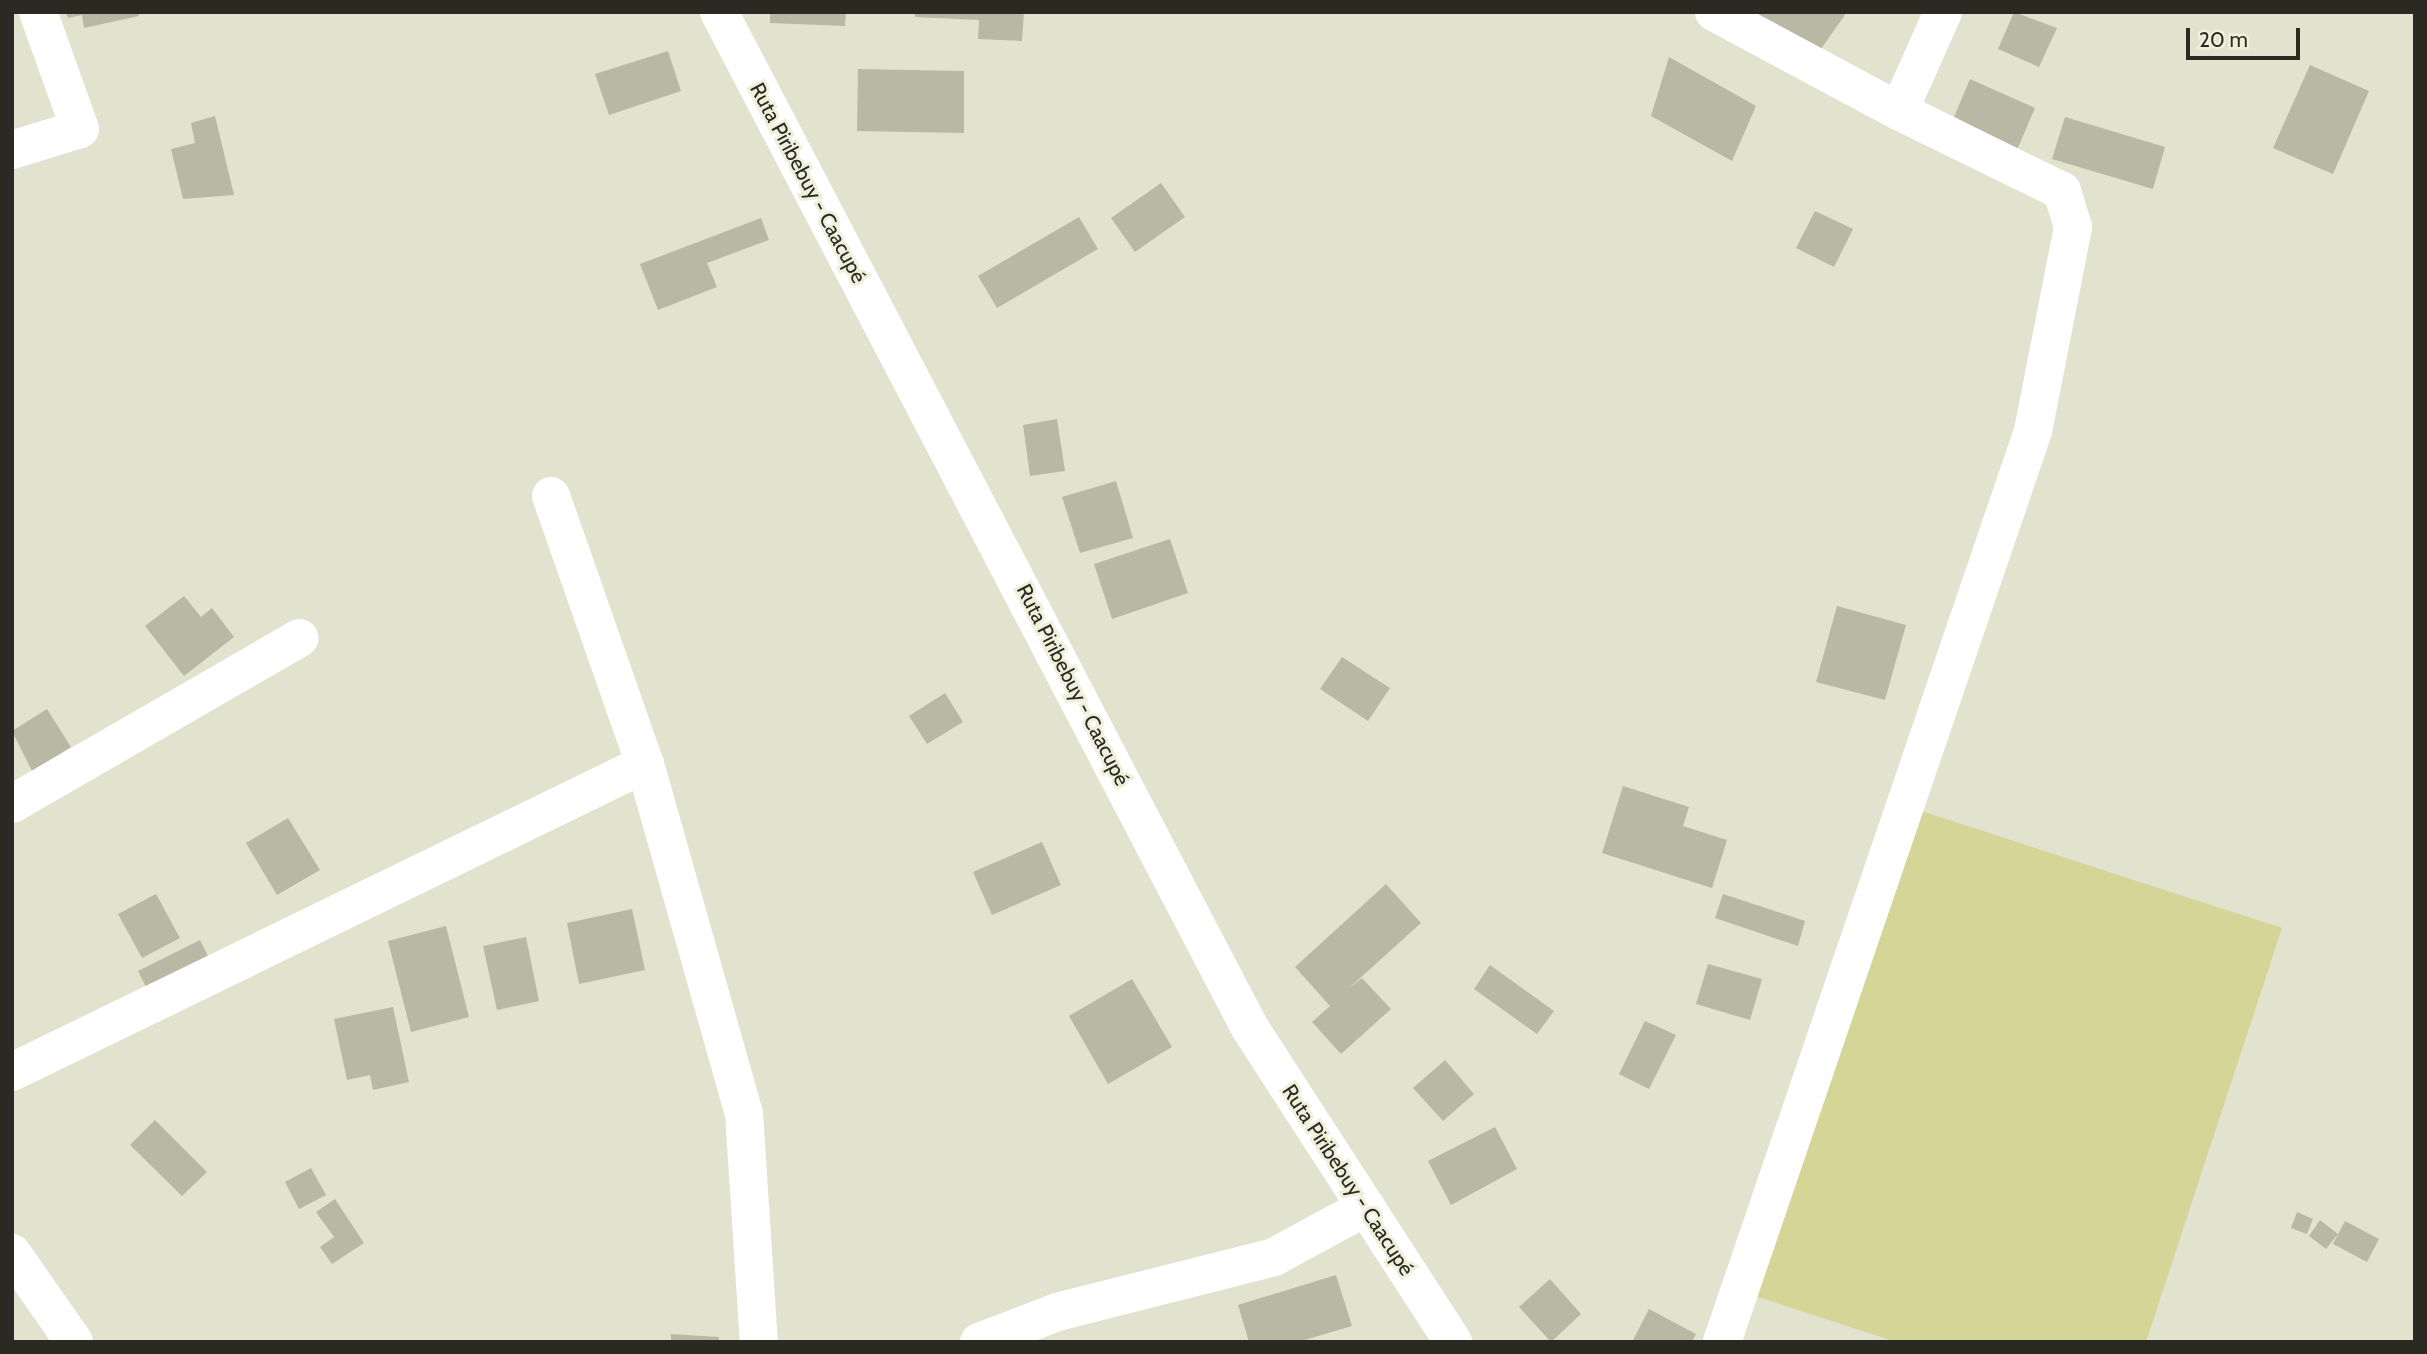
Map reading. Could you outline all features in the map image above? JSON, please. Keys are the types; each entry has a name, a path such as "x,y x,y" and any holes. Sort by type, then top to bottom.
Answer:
{"street":[{"path":"12,150 80,129 38,12"},
{"name":"Ruta Piribebuy - Caacupé","path":"719,12 1250,1028 1453,1342"},
{"path":"1714,12 1899,111 2062,191 2073,227 2033,431 1722,1342"},
{"path":"1899,111 1943,12"},
{"path":"551,496 645,764 744,1113 759,1342"},
{"path":"12,804 300,638"},
{"path":"12,1072 645,764"},
{"path":"979,1342 1057,1312 1274,1257 1366,1207"},
{"path":"12,1253 75,1342"}],"green space":[{"path":"1909,807 2282,928 2146,1342 1896,1342 1749,1294"}],"building":[{"path":"66,12 138,12 139,16 84,28 82,15 68,18"},
{"path":"770,12 846,12 845,26 770,23"},
{"path":"915,12 1024,12 1022,41 978,39 979,20 915,17"},
{"path":"1752,12 1847,12 1816,56"},
{"path":"2014,12 2057,28 2039,67 1998,49"},
{"path":"668,51 681,91 609,115 595,74"},
{"path":"1669,57 1756,106 1732,161 1651,116"},
{"path":"2310,65 2369,91 2333,174 2273,148"},
{"path":"858,69 964,71 964,133 857,131"},
{"path":"1970,79 2035,108 2014,157 1949,129"},
{"path":"215,116 234,195 183,199 171,149 195,143 191,123"},
{"path":"2065,117 2165,147 2153,189 2052,159"},
{"path":"1161,183 1185,217 1135,252 1111,218"},
{"path":"1815,211 1853,229 1834,267 1796,248"},
{"path":"1079,217 1098,249 997,308 978,276"},
{"path":"761,218 769,240 707,263 717,287 658,310 640,264"},
{"path":"1057,419 1065,471 1030,476 1023,425"},
{"path":"1116,481 1133,538 1080,553 1062,497"},
{"path":"1170,539 1188,593 1112,619 1094,564"},
{"path":"184,596 201,617 212,608 234,637 184,676 145,626"},
{"path":"1837,606 1906,625 1885,700 1816,682"},
{"path":"1342,657 1390,688 1368,721 1320,689"},
{"path":"945,693 963,722 927,744 909,716"},
{"path":"47,709 71,747 32,771 12,731"},
{"path":"1623,786 1689,807 1683,826 1727,840 1712,888 1602,853"},
{"path":"288,818 320,870 277,895 246,843"},
{"path":"1042,842 1061,885 992,915 973,872"},
{"path":"1386,884 1421,923 1348,989 1362,978 1391,1009 1341,1054 1312,1022 1330,1006 1295,967"},
{"path":"156,894 180,938 142,958 118,914"},
{"path":"1723,894 1805,921 1798,946 1715,918"},
{"path":"632,909 645,970 579,984 567,923"},
{"path":"446,926 469,1017 411,1032 388,941"},
{"path":"526,937 539,1001 497,1010 483,946"},
{"path":"200,940 211,962 149,993 138,971"},
{"path":"1708,964 1762,979 1750,1020 1696,1004"},
{"path":"1490,965 1554,1011 1537,1034 1474,989"},
{"path":"1132,979 1172,1047 1108,1084 1069,1016"},
{"path":"393,1007 409,1082 373,1090 370,1075 347,1080 334,1019"},
{"path":"1645,1021 1676,1035 1649,1089 1619,1074"},
{"path":"1445,1060 1474,1094 1443,1121 1413,1088"},
{"path":"155,1120 207,1172 182,1196 130,1145"},
{"path":"1495,1127 1517,1169 1451,1205 1428,1161"},
{"path":"311,1168 326,1195 299,1209 285,1182"},
{"path":"335,1199 364,1243 332,1264 320,1247 334,1237 316,1212"},
{"path":"2297,1212 2313,1219 2307,1234 2291,1228"},
{"path":"2320,1220 2338,1234 2326,1249 2309,1236"},
{"path":"2345,1221 2379,1239 2367,1262 2333,1244"},
{"path":"1336,1275 1352,1326 1298,1342 1249,1342 1238,1305"},
{"path":"1550,1279 1581,1314 1551,1342 1519,1307"},
{"path":"1649,1309 1696,1334 1692,1342 1632,1342"},
{"path":"671,1334 719,1337 719,1342 671,1342"}]}
